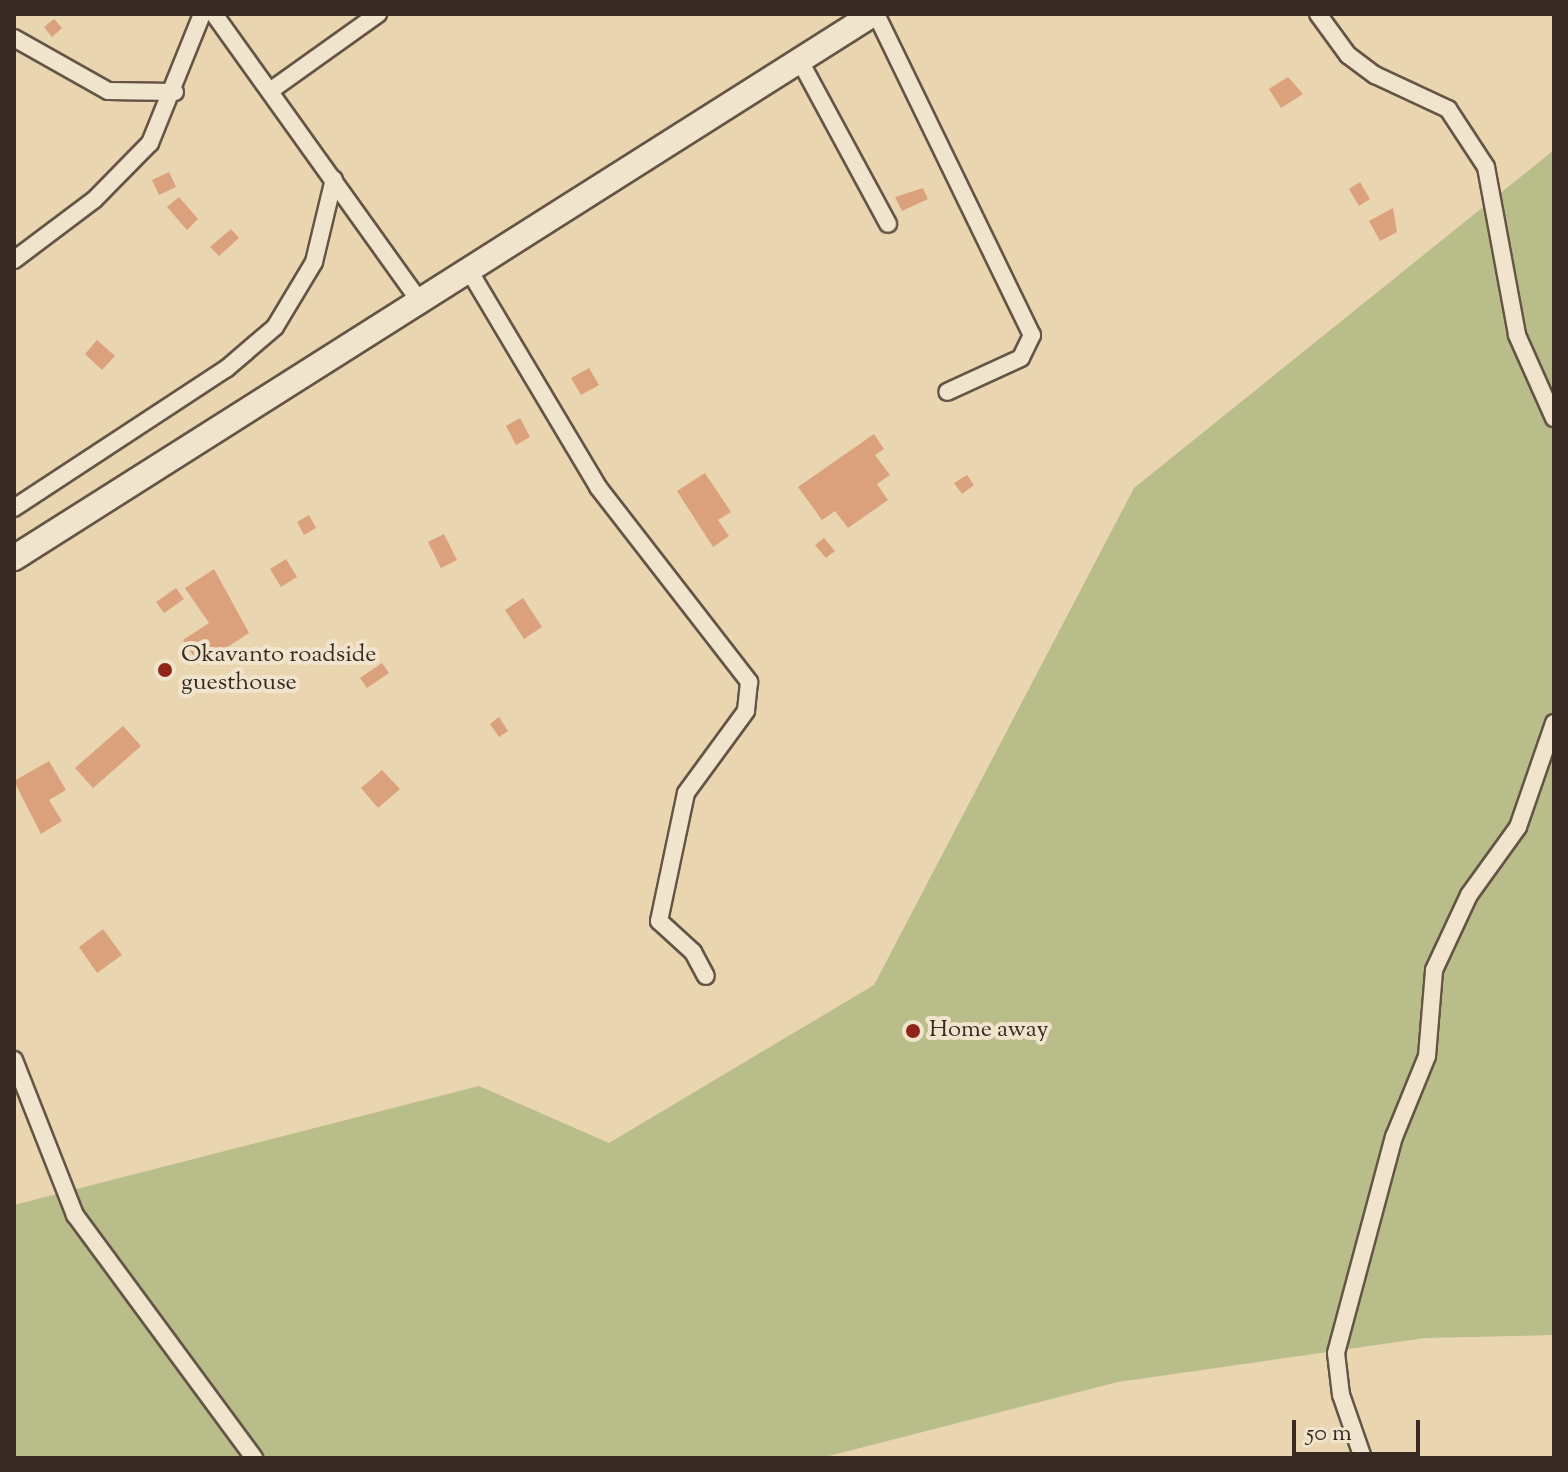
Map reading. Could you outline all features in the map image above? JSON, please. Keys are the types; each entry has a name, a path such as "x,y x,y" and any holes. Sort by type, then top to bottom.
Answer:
{"main road":[{"path":"14,558 422,304 875,14"}],"street":[{"path":"14,260 136,160 175,92 202,14"},
{"path":"214,14 422,304"},
{"path":"270,91 378,14"},
{"path":"875,14 1032,335 1021,358 947,392"},
{"path":"1318,14 1348,55 1375,75 1448,109 1486,167 1517,335 1554,418"},
{"path":"14,38 108,91 175,92"},
{"path":"800,61 888,224"},
{"path":"14,508 226,369 275,327 308,275 334,179"},
{"path":"470,272 598,487 749,682 746,711 686,793 659,921 693,952 706,976"},
{"path":"1363,1458 1341,1395 1336,1353 1394,1137 1427,1056 1434,970 1469,895 1518,827 1554,723"},
{"path":"14,1060 75,1215 254,1458"}],"green space":[{"path":"1554,150 1554,1335 1425,1338 1118,1382 821,1458 14,1458 14,1205 479,1086 609,1143 874,985 1134,488"}],"building":[{"path":"54,19 62,28 52,37 44,27"},
{"path":"1288,77 1303,94 1281,108 1269,89"},
{"path":"169,172 176,187 159,195 152,180"},
{"path":"1360,182 1370,199 1359,206 1349,189"},
{"path":"923,188 928,199 902,211 895,197"},
{"path":"179,197 198,219 187,230 167,207"},
{"path":"1393,208 1397,232 1380,241 1369,221"},
{"path":"231,229 239,238 219,256 210,247"},
{"path":"97,340 115,356 102,370 85,354"},
{"path":"589,368 599,385 581,395 571,378"},
{"path":"520,418 530,437 516,445 506,426"},
{"path":"874,434 884,449 875,455 890,475 877,484 888,500 848,528 835,511 822,520 798,487"},
{"path":"705,473 731,512 718,520 729,536 713,547 677,491"},
{"path":"967,475 974,485 962,494 954,483"},
{"path":"309,515 316,528 304,535 297,522"},
{"path":"444,534 457,560 441,568 428,542"},
{"path":"824,538 835,551 826,558 815,545"},
{"path":"286,559 297,577 281,587 270,569"},
{"path":"214,569 249,633 200,665 183,640 209,623 185,588"},
{"path":"176,588 184,599 164,613 156,602"},
{"path":"523,598 542,627 524,639 505,610"},
{"path":"382,663 389,673 367,688 360,678"},
{"path":"499,717 508,731 499,737 490,724"},
{"path":"123,726 141,746 93,788 75,768"},
{"path":"49,761 66,790 49,800 62,821 41,834 14,781"},
{"path":"382,770 400,789 378,808 361,788"},
{"path":"103,929 122,955 97,973 79,947"}],"place":[{"name":"Okavanto roadside guesthouse","path":"165,670"},
{"name":"Home away","path":"913,1031"}]}
